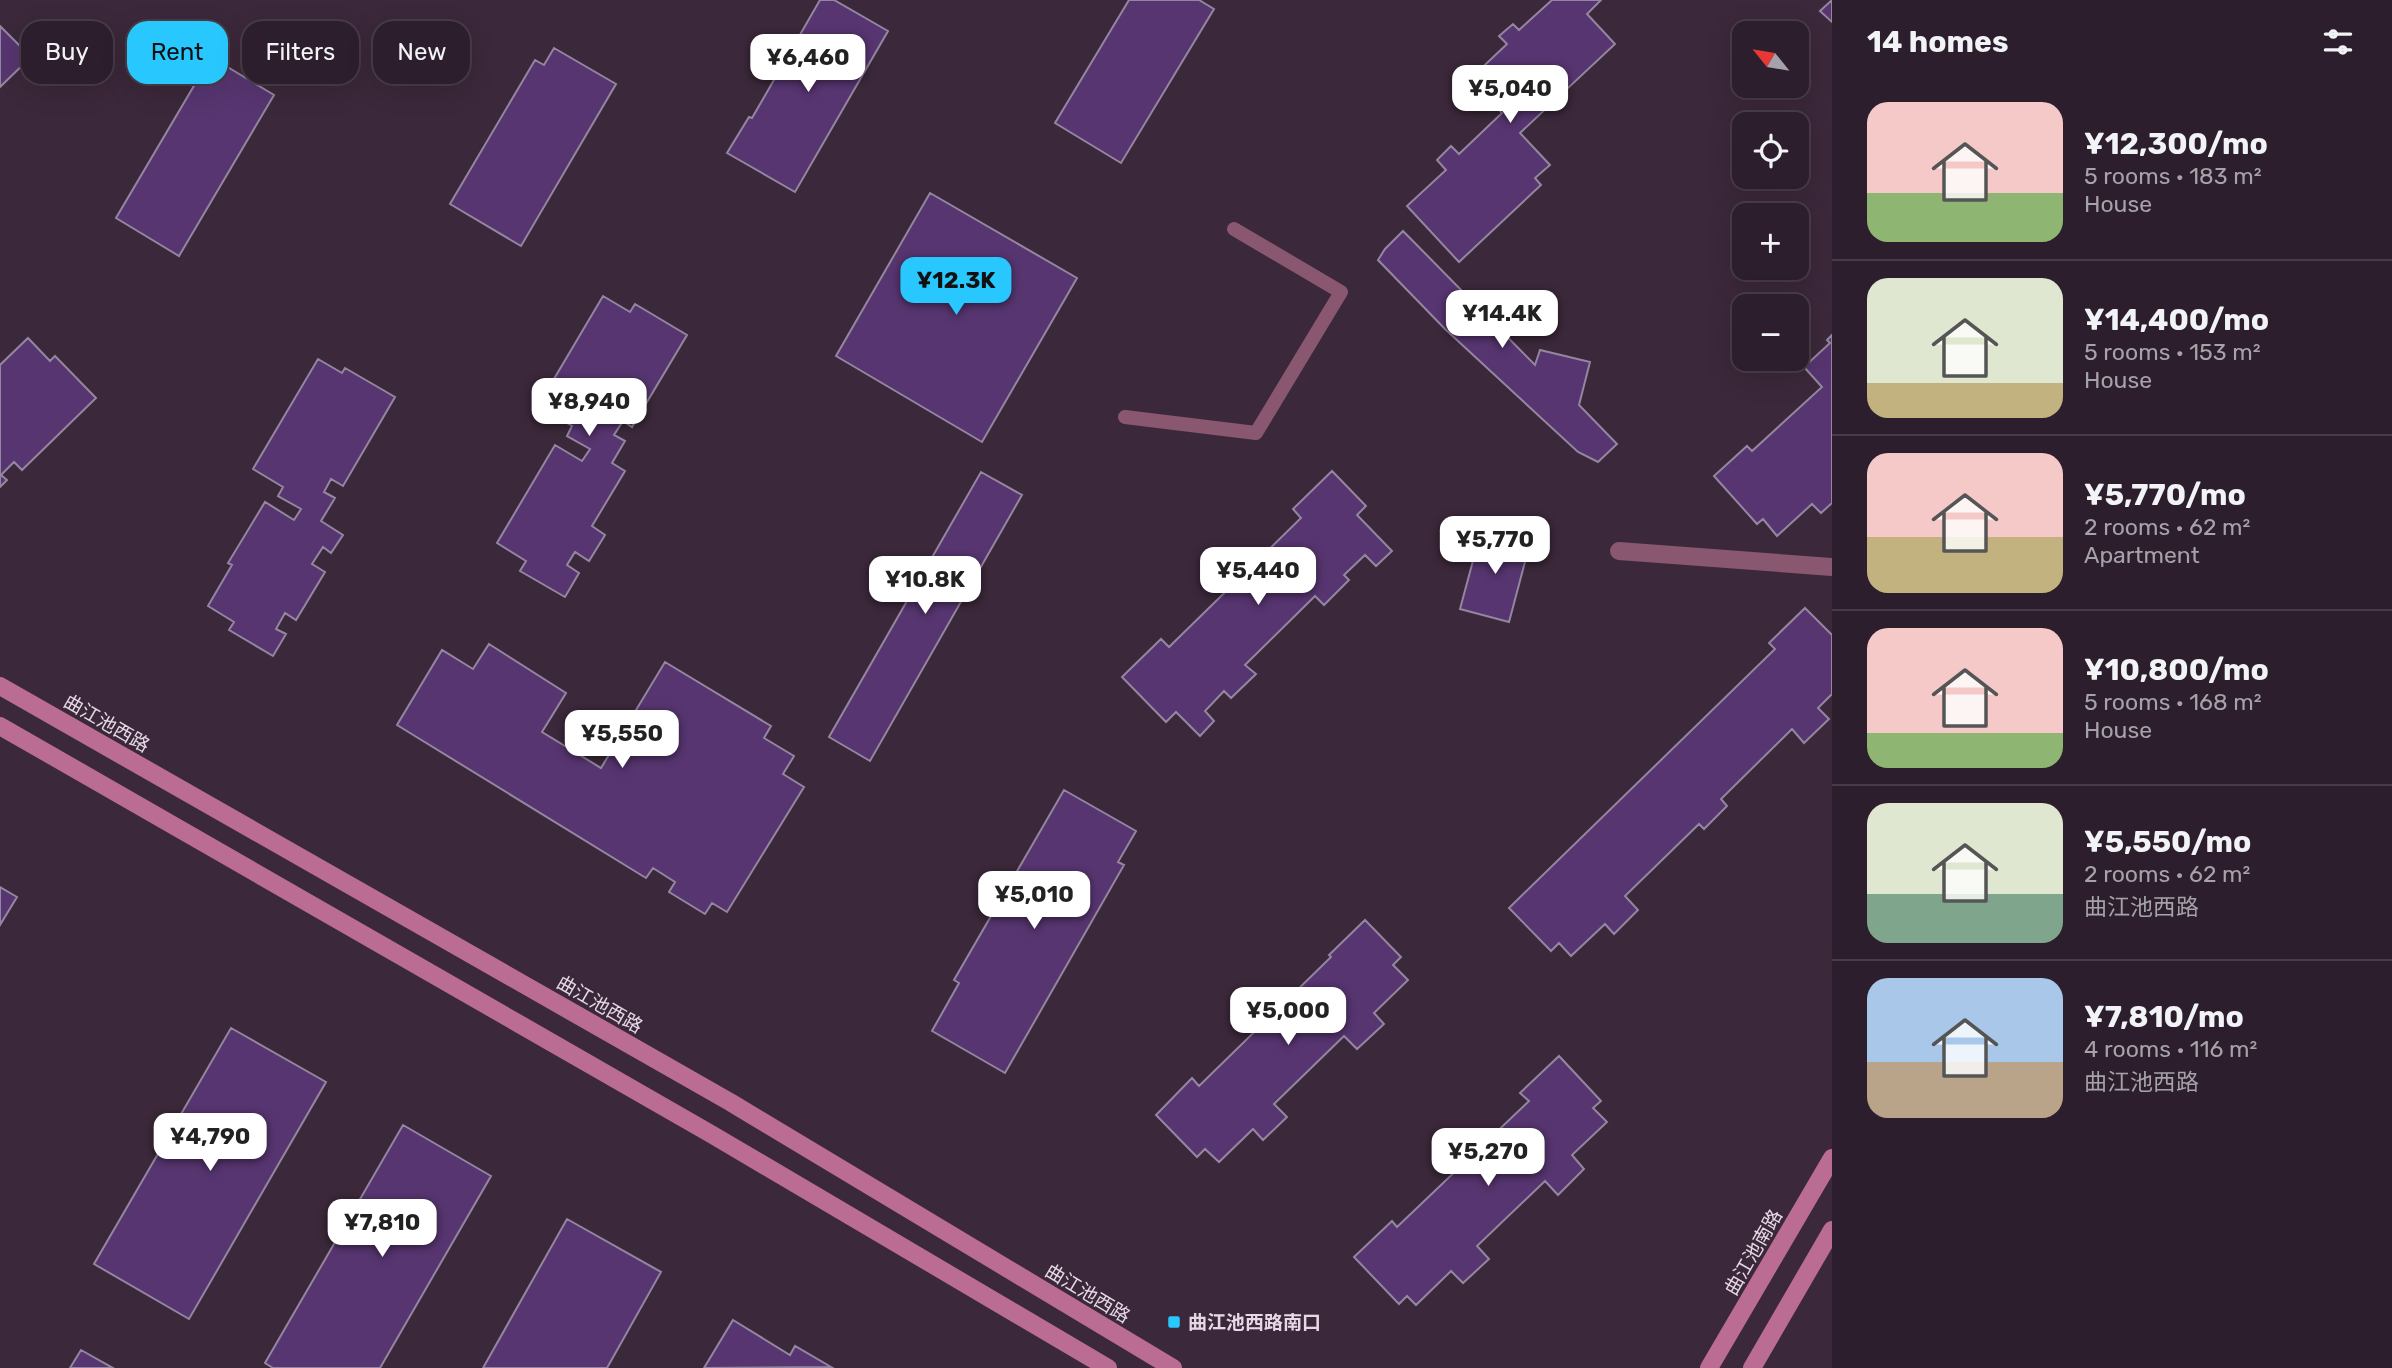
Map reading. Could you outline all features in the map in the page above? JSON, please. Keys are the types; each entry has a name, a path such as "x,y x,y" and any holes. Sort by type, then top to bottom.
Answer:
{"street":[{"path":"1619,551 1832,567"},
{"name":"曲江池西路","path":"0,687 730,1102 1173,1368"},
{"path":"0,726 711,1134 1108,1368"},
{"name":"曲江池南路","path":"1709,1368 1832,1158"},
{"path":"1752,1368 1832,1230"}],"lane":[{"path":"1125,417 1256,433 1341,292 1234,229"}],"building":[{"path":"820,0 834,0 888,31 795,192 727,153 749,117 752,118"},
{"path":"1129,0 1199,0 1214,9 1121,163 1055,123"},
{"path":"1552,0 1601,0 1587,14 1615,44 1520,133 1550,165 1535,178 1541,185 1459,262 1407,206 1446,170 1437,160 1451,146 1459,154 1502,113 1470,79 1507,44 1499,36 1513,24 1519,30"},
{"path":"1832,0 1832,22 1820,11"},
{"path":"0,26 21,47 21,67 0,87"},
{"path":"554,48 616,84 521,246 450,204 535,60 544,65"},
{"path":"228,67 242,76 242,84 256,84 274,95 179,256 116,218 195,84 228,84"},
{"path":"930,193 1077,278 982,442 836,356"},
{"path":"1403,231 1535,365 1540,350 1590,362 1579,405 1617,444 1598,462 1578,452 1445,329 1378,260"},
{"path":"603,296 630,312 635,304 687,335 632,427 623,421 614,435 625,441 612,463 625,471 592,526 605,535 589,561 575,552 567,565 579,573 565,597 520,571 526,561 497,543 555,445 582,461 590,449 567,436 572,426 538,406"},
{"path":"1832,335 1832,503 1821,513 1812,504 1777,536 1763,519 1757,524 1714,476 1747,446 1752,451 1822,387 1808,371 1809,362 1830,343 1827,340"},
{"path":"28,338 50,361 55,356 96,398 22,470 14,462 1,475 7,480 0,487 0,365"},
{"path":"318,359 342,373 345,368 395,397 343,486 331,479 324,492 335,498 321,521 343,535 331,553 323,547 312,564 325,572 296,620 285,613 276,629 286,634 273,656 229,630 234,622 208,606 232,565 228,563 265,502 294,520 301,509 278,496 283,487 253,469"},
{"path":"1332,471 1366,506 1357,515 1392,551 1376,566 1365,555 1344,575 1349,580 1324,605 1315,596 1245,665 1256,674 1231,698 1224,691 1205,711 1214,721 1200,736 1176,712 1166,722 1122,677 1161,639 1169,647 1301,518 1293,509"},
{"path":"981,472 1022,495 870,761 829,737"},
{"path":"1481,531 1530,543 1509,622 1460,609"},
{"path":"1805,608 1832,635 1832,694 1818,708 1829,719 1804,743 1792,729 1721,799 1727,806 1704,829 1699,824 1625,896 1638,910 1614,934 1605,924 1571,956 1559,943 1551,951 1509,908 1775,649 1769,643"},
{"path":"489,644 566,693 542,732 601,768 665,662 771,726 764,738 794,756 783,774 804,787 727,912 712,903 705,914 669,892 675,882 653,868 646,878 397,725 442,650 473,669"},
{"path":"1064,790 1136,831 1118,862 1124,865 1005,1073 932,1031 959,983 954,980"},
{"path":"0,887 17,897 0,925"},
{"path":"1365,920 1401,957 1393,965 1408,980 1374,1013 1384,1024 1357,1049 1344,1036 1274,1104 1287,1117 1263,1140 1253,1129 1219,1162 1205,1149 1197,1157 1156,1115 1192,1078 1199,1086 1331,957 1329,955"},
{"path":"231,1028 326,1082 189,1319 94,1264"},
{"path":"1559,1056 1601,1101 1593,1108 1607,1122 1572,1155 1584,1169 1558,1195 1545,1181 1477,1246 1489,1259 1463,1283 1451,1271 1416,1305 1407,1296 1399,1304 1354,1257 1392,1221 1397,1227 1529,1101 1520,1093"},
{"path":"403,1125 491,1176 380,1368 273,1368 265,1363"},
{"path":"567,1219 661,1272 607,1368 483,1368"},
{"path":"733,1320 790,1355 795,1346 831,1367 704,1368"},
{"path":"81,1350 113,1368 70,1368"}],"place":[{"name":"曲江池西路南口","path":"1174,1322"}]}
